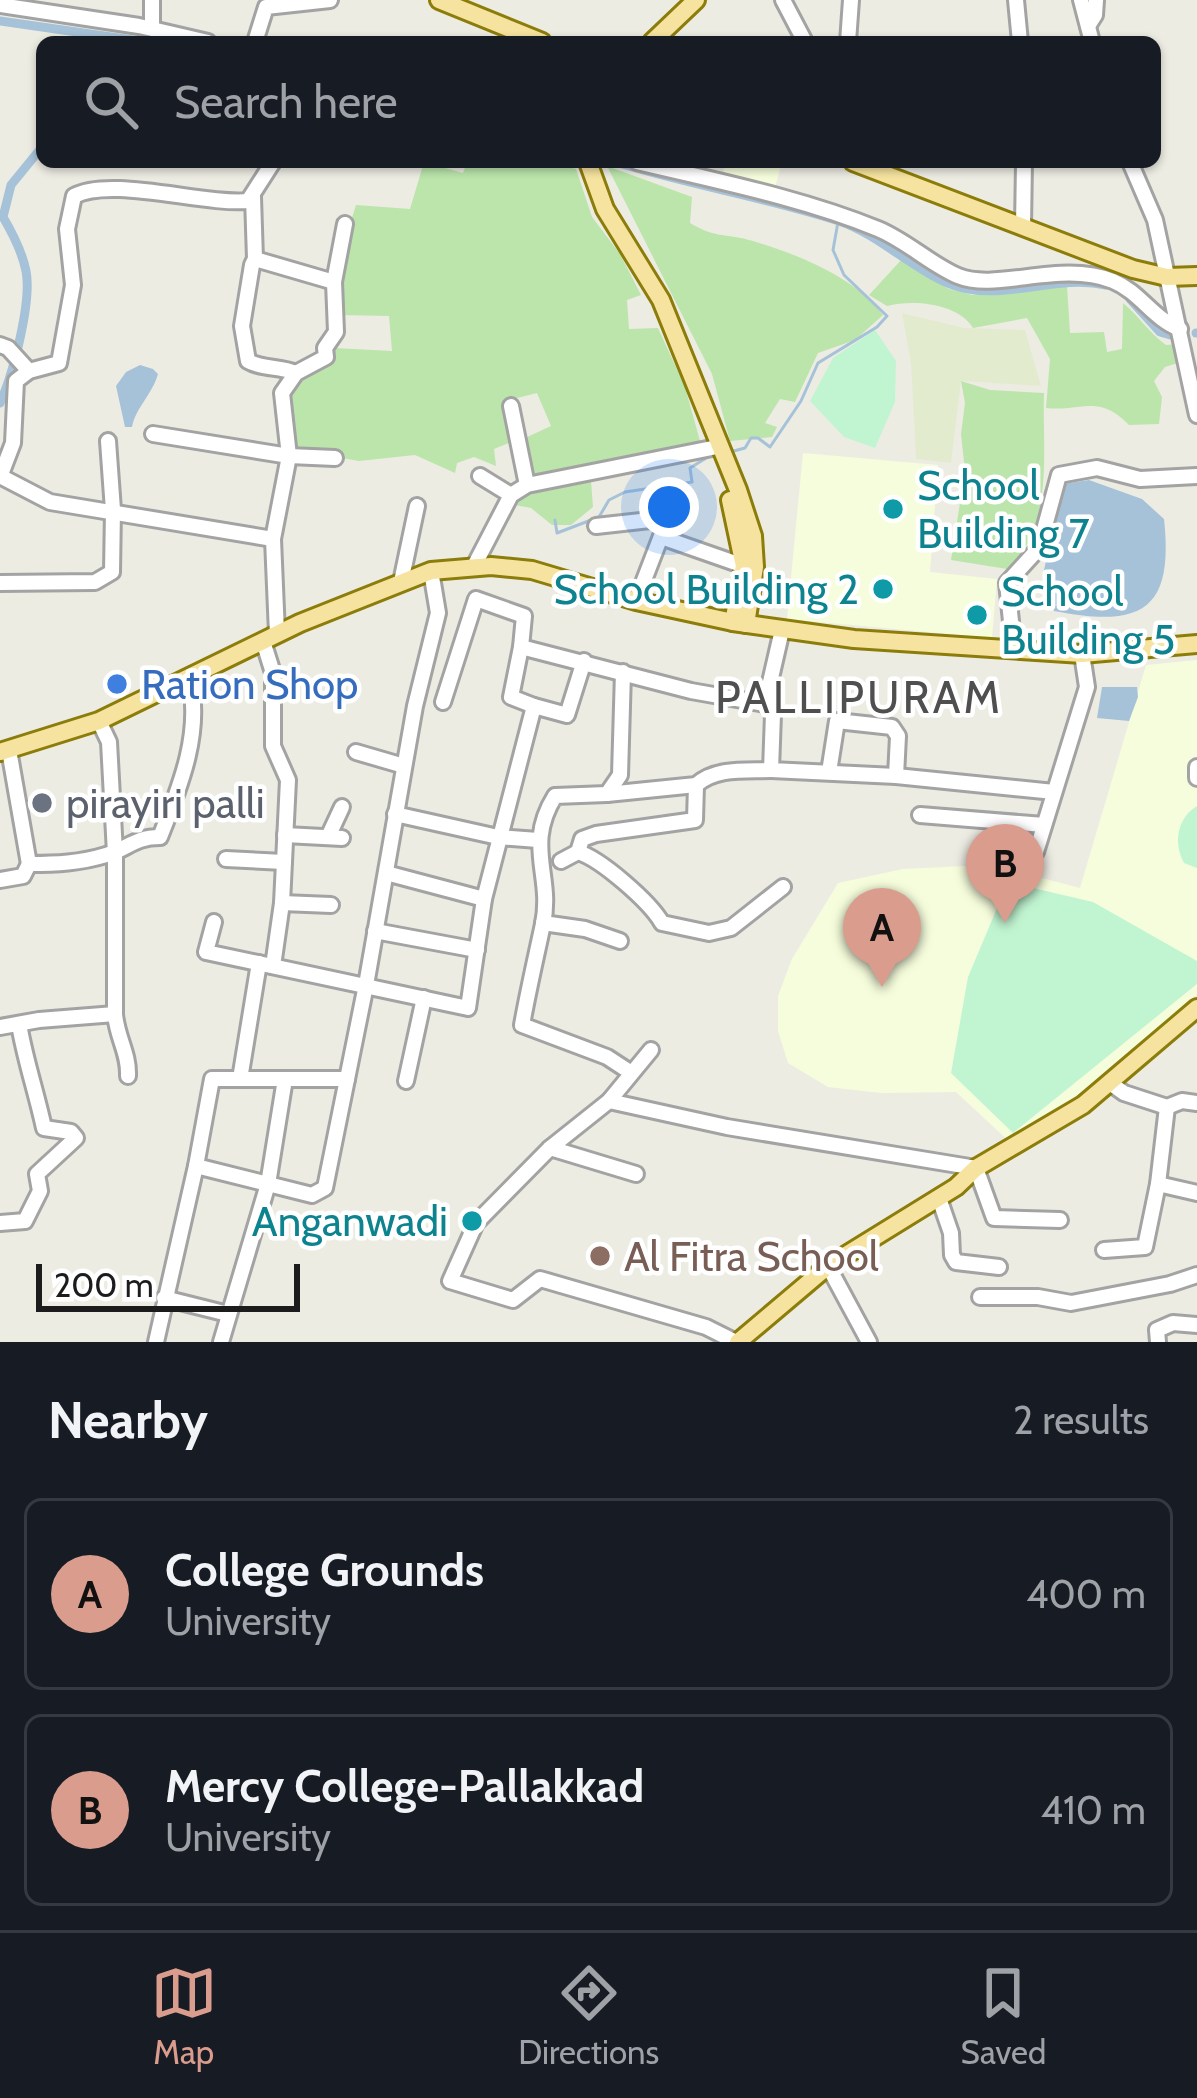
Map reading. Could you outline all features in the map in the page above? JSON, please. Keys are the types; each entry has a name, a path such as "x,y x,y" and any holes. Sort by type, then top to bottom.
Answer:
{"main road":[{"path":"439,0 479,8 531,36"},
{"path":"658,36 696,0"},
{"path":"586,168 601,219 639,279 726,482 744,566 740,623"},
{"path":"587,168 605,208 661,300 738,490 753,536 755,567 740,623"},
{"path":"880,168 1133,269 1167,277 1197,276"},
{"path":"5,751 99,721 270,638 431,571 532,570 636,601 782,630 1082,654 1194,646"},
{"path":"737,1342 828,1267 1110,1083 1197,1008"}],"street":[{"path":"152,0 152,28"},
{"path":"257,36 266,7 330,0"},
{"path":"783,0 802,36"},
{"path":"848,36 851,0"},
{"path":"1016,0 1019,36"},
{"path":"1081,0 1090,34"},
{"path":"1090,34 1096,0"},
{"path":"0,5 184,36"},
{"path":"270,168 254,197 255,259 242,326 248,361 296,373"},
{"path":"661,168 878,229 961,277 988,279 1061,271 1112,280 1182,337"},
{"path":"1023,227 1024,168"},
{"path":"1133,168 1155,220 1197,415"},
{"path":"254,197 241,202 114,190 81,191 74,196 67,229 74,285 58,363 29,371 16,381 13,442 0,476 50,502 274,539"},
{"path":"240,1079 282,903 288,781 273,746 270,638 274,539 289,456 282,393 296,373 326,357 325,348 336,332 334,282 345,224"},
{"path":"1061,271 1074,246"},
{"path":"255,259 334,282"},
{"path":"0,345 29,371"},
{"path":"511,406 527,485"},
{"path":"0,412 17,418"},
{"path":"154,434 289,456 335,458"},
{"path":"0,584 94,582 112,572 108,441"},
{"path":"473,568 511,495 527,485 712,448"},
{"path":"1014,650 1007,583 1039,548 1059,475 1097,468 1140,479 1197,476"},
{"path":"480,476 511,495"},
{"path":"400,582 417,506"},
{"path":"596,526 668,518 636,601"},
{"path":"661,537 744,566"},
{"path":"196,1166 312,1195 325,1188 404,766 438,613 431,571"},
{"path":"443,702 476,599 524,616 511,698 567,715 584,661"},
{"path":"765,704 782,630"},
{"path":"520,646 765,704 773,714 771,770"},
{"path":"1036,852 1087,687 1082,654"},
{"path":"607,794 620,775 623,672"},
{"path":"29,864 80,863 115,853 140,837 160,837 181,785 190,742 195,702 189,677"},
{"path":"214,922 206,952 468,1007 484,899 534,706"},
{"path":"99,721 109,742 116,1014 128,1076"},
{"path":"829,772 837,721 861,721 892,727 898,736 896,776"},
{"path":"0,880 23,876 29,864 5,751"},
{"path":"356,752 404,766"},
{"path":"1197,767 1197,778"},
{"path":"630,1072 607,1057 522,1025 543,923 538,840 555,796 695,784 726,772 771,770 896,776 1054,792"},
{"path":"561,861 578,852 582,839 695,820 695,784"},
{"path":"286,835 335,838 342,807"},
{"path":"395,814 498,837 538,840"},
{"path":"920,815 1044,825"},
{"path":"578,852 597,860 645,901 662,923 709,933 731,928 783,887"},
{"path":"226,859 284,862"},
{"path":"386,873 484,899"},
{"path":"282,903 331,905"},
{"path":"543,923 585,929 620,941"},
{"path":"375,931 476,950"},
{"path":"406,1081 424,998"},
{"path":"0,1027 116,1014"},
{"path":"0,1222 25,1221 40,1191 37,1174 76,1138 70,1132 44,1128 19,1024"},
{"path":"651,1051 609,1101 550,1148 476,1223 450,1281 513,1300 540,1280 706,1327 737,1342"},
{"path":"156,1342 212,1079 347,1079"},
{"path":"221,1342 268,1184 285,1079"},
{"path":"1110,1083 1124,1093 1167,1107 1197,1102"},
{"path":"609,1101 727,1127 976,1168 994,1218 1060,1220"},
{"path":"1104,1250 1145,1247 1159,1184 1167,1107"},
{"path":"550,1148 636,1174"},
{"path":"1159,1184 1197,1193"},
{"path":"939,1198 956,1262 999,1267"},
{"path":"828,1267 869,1342"},
{"path":"980,1297 1038,1297 1070,1303 1197,1275"},
{"path":"164,1298 228,1314"},
{"path":"1158,1342 1157,1330 1174,1323 1197,1325"}],"shaded area":[{"path":"724,168 780,168 773,195 721,181"},
{"path":"902,313 964,328 1025,330 1041,386 961,381 951,463 916,459 911,364"},
{"path":"875,330 896,361 895,402 875,448 844,437 810,401 833,358"},
{"path":"803,453 938,465 930,572 997,579 992,638 787,619"},
{"path":"1197,660 1197,995 1012,1144 956,1092 881,1093 828,1087 788,1063 778,1031 778,996 792,959 838,883 903,869 964,866 1019,872 1080,888 1146,665"},
{"path":"1197,806 1197,868 1184,863 1178,839 1185,817"},
{"path":"1008,882 1093,902 1197,961 1197,984 1013,1133 951,1073 968,977"}],"green space":[{"path":"422,168 463,173 465,168 576,169 592,217 620,254 641,295 627,300 629,329 658,328 685,387 700,441 598,468 591,481 593,507 571,525 552,525 531,508 515,505 513,493 530,484 525,438 551,426 537,393 513,399 514,441 494,449 496,466 474,457 457,463 455,473 415,455 359,461 292,449 285,393 300,370 334,348 392,351 389,316 338,315 338,263 356,205 410,209"},
{"path":"608,168 692,197 690,223 806,260 857,289 883,315 855,340 818,353 795,402 780,399 765,423 777,427 772,437 730,441 712,374"},
{"path":"903,258 949,289 972,295 1067,286 1070,333 1104,332 1107,352 1122,349 1123,303 1166,345 1178,344 1181,362 1165,367 1154,381 1162,397 1159,424 1129,425 1099,407 1046,408 1050,359 1027,318 973,328 946,308 922,303 887,306 869,295"},
{"path":"961,381 990,390 1044,393 1039,510 1033,532 1007,569 951,560 965,471"}],"water":[{"path":"140,365 158,374 132,427 125,427 116,386 126,372"},
{"path":"1089,480 1142,499 1164,519 1166,550 1157,593 1130,614 1109,617 1054,611 1044,570 1063,484"},
{"path":"1102,687 1137,687 1129,721 1097,718"}],"waterway":[{"path":"0,21 104,36"},
{"path":"0,403 20,338 27,284 22,257 3,217 11,185 36,154"},
{"path":"637,168 839,221 936,278 968,289 1106,285"},
{"path":"730,452 745,448 751,438 770,447 801,401 818,363 887,316 844,275 833,250 838,222"},
{"path":"1130,299 1160,332 1174,336"},
{"path":"555,520 557,533 599,517 609,500 625,492 692,482 690,468 711,455"}],"place":[{"name":"School Building 7","path":"893,509"},
{"name":"School Building 2","path":"883,589"},
{"name":"School Building 5","path":"977,615"},
{"name":"Ration Shop","path":"117,684"},
{"name":"pirayiri palli","path":"42,803"},
{"name":"Mercy College-Pallakkad","path":"1005,923"},
{"name":"College Grounds","path":"882,987"},
{"name":"Anganwadi","path":"472,1221"},
{"name":"Al Fitra School","path":"600,1256"}],"district":[{"name":"PALLIPURAM","path":"859,697"}]}
